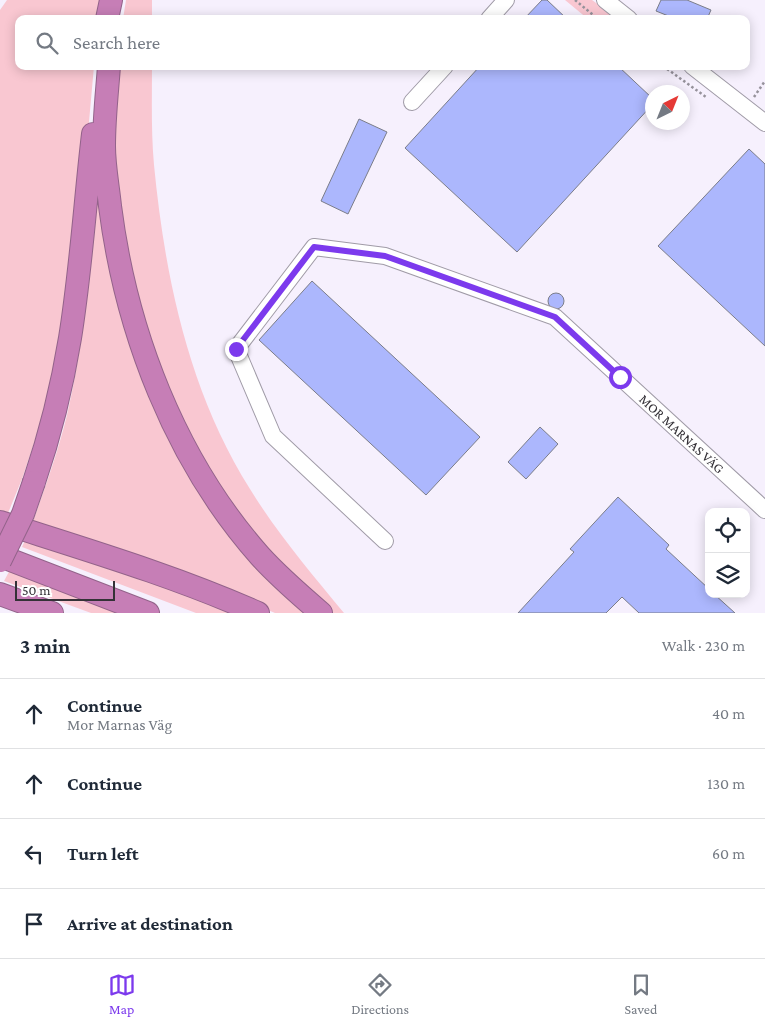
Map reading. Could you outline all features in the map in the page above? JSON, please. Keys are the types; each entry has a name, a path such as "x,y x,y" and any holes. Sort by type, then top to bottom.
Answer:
{"highway":[{"path":"0,560 23,514 51,429 70,338 101,70"},
{"path":"110,70 105,106 104,147 112,224 129,304 158,389 174,427 192,459 234,523 260,556 321,613"},
{"path":"0,522 163,575 258,613"},
{"path":"0,556 148,613"},
{"path":"0,594 52,613"}],"street":[{"path":"493,15 506,0"},
{"path":"605,0 624,15"},
{"path":"412,102 441,70"},
{"path":"697,70 765,122"},
{"name":"MOR MARNAS VÄG","path":"384,541 273,436 236,349 314,247 385,256 555,317 765,510"}],"path":[{"path":"575,0 593,15"},
{"path":"746,108 765,80"}],"shaded area":[{"path":"7,0 104,0 102,15 15,15 15,70 94,70 87,144 61,340 45,410 22,479 6,518 0,516 0,10"},
{"path":"126,0 152,0 152,15 124,15"},
{"path":"565,0 592,0 613,15 583,15"},
{"path":"116,70 152,70 153,153 165,250 183,333 196,374 229,452 250,489 271,521 344,613 332,613 322,605 267,551 203,464 152,353 129,264 112,138"},
{"path":"98,168 157,402 311,613 275,613 220,590 32,524 60,443 74,384 87,292"},
{"path":"26,538 244,613 196,613 22,547"},
{"path":"11,568 134,613 91,613 4,581"}],"building":[{"path":"542,0 547,0 563,15 528,15"},
{"path":"661,0 687,0 711,10 709,15 666,15 656,11"},
{"path":"476,70 622,70 645,91 645,113 517,252 405,148"},
{"path":"359,119 387,132 348,214 321,201"},
{"path":"749,149 765,164 765,346 658,246"},
{"path":"312,281 480,437 426,495 259,340"},
{"path":"556,293 562,295 564,301 562,307 556,309 550,307 548,301 550,295"},
{"path":"540,427 558,444 526,479 508,462"},
{"path":"618,497 669,545 666,549 705,585 705,598 718,598 735,613 639,613 622,597 606,613 518,613 574,552 570,549"}],"route":[{"path":"236,349 314,247 385,256 555,317 620,377"}]}
